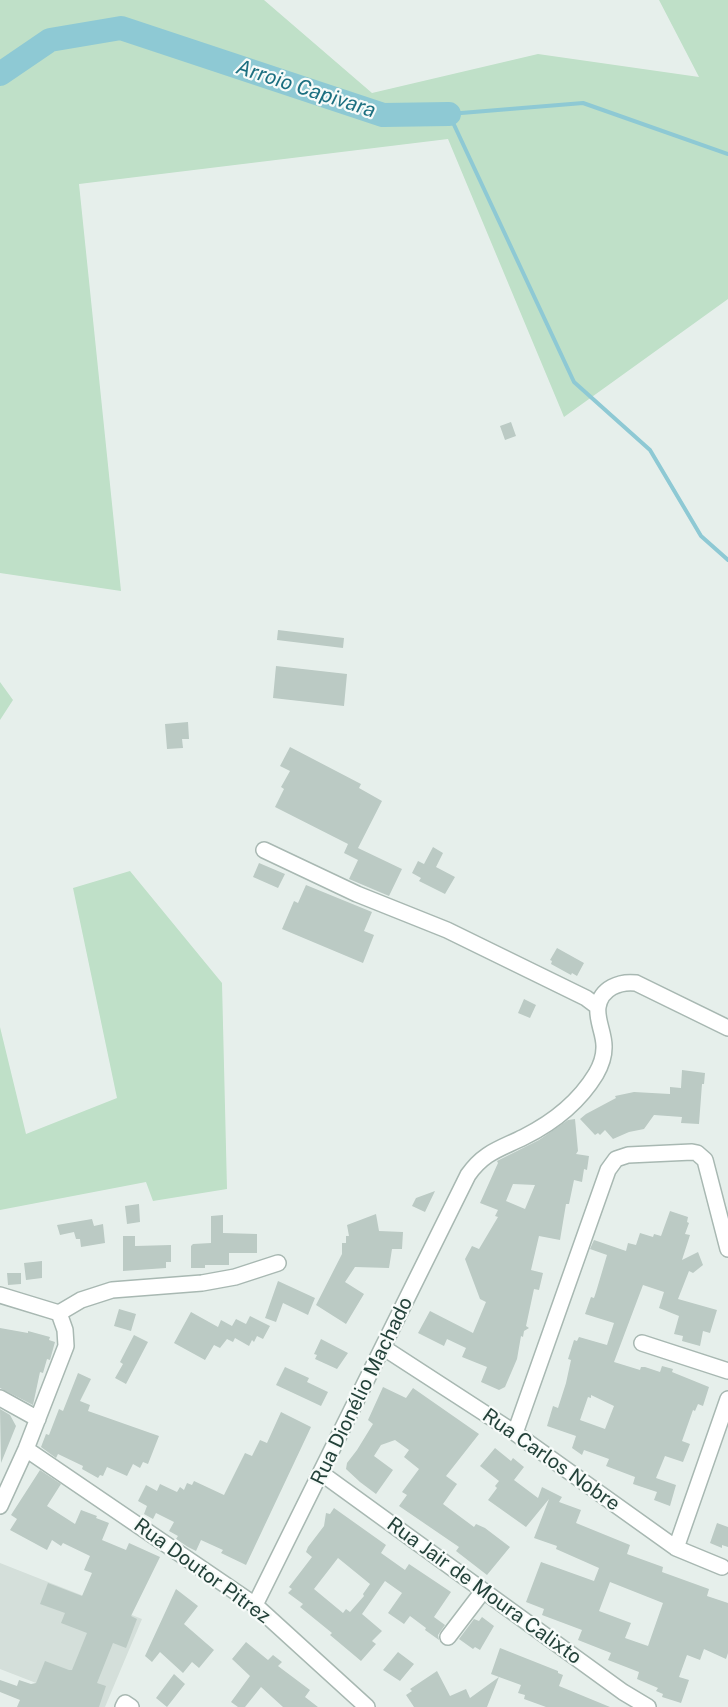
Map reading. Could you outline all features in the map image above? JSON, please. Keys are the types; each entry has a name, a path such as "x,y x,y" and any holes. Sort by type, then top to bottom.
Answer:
{"street":[{"path":"264,850 357,894 447,930 586,998 598,1007 612,986 628,982 636,983 728,1028"},
{"name":"Rua Dionélio Machado","path":"255,1605 468,1175 477,1162 488,1154 543,1127 566,1110 588,1086 599,1069 604,1048 598,1007"},
{"path":"515,1433 611,1164 616,1159 628,1155 697,1153 705,1160 728,1249"},
{"path":"0,1295 59,1313 81,1300 112,1290 202,1283 235,1277 278,1263"},
{"path":"0,1506 26,1449 66,1346 59,1313"},
{"path":"642,1343 728,1371"},
{"name":"Rua Carlos Nobre","path":"384,1348 515,1433 676,1548 722,1567"},
{"path":"0,1398 38,1419"},
{"path":"676,1548 728,1399"},
{"name":"Rua Doutor Pitrez","path":"26,1449 255,1605 367,1707"},
{"name":"Rua Jair de Moura Calixto","path":"321,1473 623,1692 648,1707"},
{"path":"448,1637 483,1591"},
{"path":"123,1707 125,1703 131,1707"}],"shaded area":[{"path":"0,1563 142,1619 105,1707 98,1707 0,1669"}],"green space":[{"path":"0,0 264,0 372,93 538,54 699,77 659,0 728,0 728,299 564,417 448,139 79,184 121,591 0,573"},
{"path":"0,682 13,700 0,720"},
{"path":"130,871 222,983 227,1189 153,1201 146,1182 0,1210 0,1027 26,1134 117,1098 73,888"}],"building":[{"path":"511,422 516,436 505,440 500,426"},
{"path":"278,630 344,638 343,648 277,640"},
{"path":"276,666 347,674 344,706 273,698"},
{"path":"188,722 189,739 182,739 183,748 167,749 165,724"},
{"path":"290,747 361,784 359,788 382,801 358,848 402,869 389,896 349,879 358,860 344,853 348,844 275,807 284,789 281,787 290,771 280,766"},
{"path":"433,847 443,853 436,867 455,877 445,894 419,881 421,878 412,873 418,861 424,864"},
{"path":"259,863 285,874 278,888 253,877"},
{"path":"306,885 372,912 364,931 374,935 363,963 282,929 294,901 298,903"},
{"path":"557,948 584,963 577,976 551,964 550,960"},
{"path":"524,999 536,1005 530,1018 518,1013"},
{"path":"682,1070 705,1073 699,1124 681,1123 682,1117 654,1115 644,1129 613,1139 605,1130 600,1135 598,1133 595,1135 580,1119 616,1098 615,1096 634,1092 670,1094 670,1087 681,1088"},
{"path":"575,1119 578,1151 576,1154 589,1156 587,1170 584,1169 582,1182 574,1180 569,1204 566,1204 560,1240 539,1236 531,1270 543,1273 539,1290 534,1289 526,1326 529,1328 524,1331 523,1337 521,1336 517,1359 505,1387 499,1390 481,1382 487,1367 462,1357 466,1348 447,1339 444,1346 418,1333 430,1311 473,1333 486,1302 480,1299 465,1259 472,1246 479,1249 498,1217 495,1216 498,1210 480,1203 497,1161 539,1140 568,1120","holes":["513,1184 535,1185 525,1209 506,1201"]},
{"path":"435,1191 425,1212 412,1206 416,1198"},
{"path":"139,1204 140,1222 127,1224 125,1206"},
{"path":"670,1211 688,1217 687,1222 689,1223 685,1234 690,1235 682,1260 698,1252 703,1265 693,1273 689,1271 678,1299 717,1310 710,1333 703,1331 700,1346 682,1341 683,1336 674,1334 679,1316 659,1308 664,1292 643,1285 614,1362 640,1370 641,1367 645,1367 660,1372 662,1366 709,1387 703,1406 698,1404 695,1411 693,1410 682,1441 690,1444 683,1462 665,1456 656,1478 676,1485 670,1506 654,1500 657,1492 633,1484 635,1477 606,1466 609,1459 584,1450 582,1455 572,1448 576,1436 547,1426 553,1406 558,1408 566,1383 571,1360 568,1359 574,1340 577,1341 579,1337 607,1345 614,1323 585,1314 591,1297 594,1298 607,1255 590,1249 594,1240 626,1251 628,1243 636,1245 640,1233 653,1237 654,1234 661,1236","holes":["591,1395 614,1406 605,1429 580,1420 588,1397 591,1398"]},
{"path":"376,1214 379,1231 403,1232 402,1249 392,1249 389,1268 355,1267 345,1282 364,1294 346,1324 316,1305 342,1254 342,1243 346,1243 346,1236 349,1236 347,1225"},
{"path":"223,1215 223,1233 257,1234 257,1253 229,1253 229,1265 205,1265 205,1268 191,1268 191,1246 211,1243 211,1216"},
{"path":"92,1219 94,1226 103,1224 105,1243 81,1247 80,1239 76,1239 74,1232 60,1235 57,1225"},
{"path":"123,1236 135,1236 135,1246 171,1245 171,1262 166,1262 166,1268 123,1271"},
{"path":"42,1261 42,1278 26,1280 24,1263"},
{"path":"7,1273 21,1273 21,1284 8,1285"},
{"path":"278,1281 315,1298 308,1315 283,1303 276,1322 265,1318"},
{"path":"119,1309 136,1314 131,1331 114,1326"},
{"path":"191,1312 218,1327 221,1320 232,1326 236,1319 246,1324 250,1316 270,1326 263,1339 257,1336 249,1346 235,1338 233,1342 227,1339 220,1348 214,1345 205,1360 174,1343"},
{"path":"0,1328 28,1333 28,1331 50,1337 49,1340 55,1342 50,1360 47,1359 43,1373 40,1372 33,1405 0,1388"},
{"path":"134,1335 148,1342 126,1384 115,1378 123,1364 120,1362"},
{"path":"321,1339 348,1353 337,1369 315,1359 317,1355 314,1354"},
{"path":"285,1367 309,1378 307,1382 328,1392 321,1406 276,1385"},
{"path":"78,1373 91,1379 80,1401 90,1405 88,1411 159,1436 148,1464 143,1462 140,1468 133,1464 127,1476 107,1467 103,1476 100,1475 98,1478 82,1469 83,1466 58,1454 56,1458 41,1447 46,1434 49,1435 59,1409 63,1411"},
{"path":"383,1387 406,1398 413,1388 479,1434 446,1476 457,1484 443,1504 474,1527 476,1524 485,1528 510,1547 487,1575 456,1551 459,1547 399,1506 407,1495 402,1492 419,1469 404,1457 409,1450 395,1440 381,1445 374,1456 393,1470 376,1494 346,1469 347,1463 373,1424 368,1420"},
{"path":"0,1409 10,1415 16,1426 1,1463"},
{"path":"281,1412 311,1427 246,1565 221,1553 223,1550 201,1540 196,1551 188,1547 176,1539 178,1536 169,1531 174,1522 156,1513 153,1519 144,1514 147,1506 138,1501 146,1485 157,1491 160,1484 177,1492 180,1487 184,1490 187,1483 192,1485 194,1481 224,1495 245,1453 252,1456 260,1440 267,1443"},
{"path":"495,1448 511,1461 513,1458 524,1467 514,1480 538,1498 542,1487 562,1497 559,1502 581,1510 576,1523 630,1545 627,1554 663,1567 662,1572 709,1589 707,1596 728,1603 726,1659 704,1649 700,1660 687,1655 679,1677 689,1680 681,1703 662,1697 663,1694 656,1691 658,1688 637,1679 639,1672 608,1660 611,1653 578,1640 582,1630 542,1615 544,1609 526,1602 541,1562 594,1581 599,1568 556,1549 557,1546 534,1538 549,1499 526,1527 488,1500 499,1481 480,1466","holes":["610,1582 663,1603 648,1646 625,1638 631,1623 599,1611"]},
{"path":"40,1470 61,1484 47,1506 75,1524 81,1510 97,1516 96,1518 109,1523 102,1540 126,1550 129,1543 160,1557 131,1616 137,1619 126,1648 113,1643 97,1683 106,1686 99,1707 17,1707 20,1700 0,1692 0,1680 17,1686 19,1680 31,1684 36,1683 45,1661 72,1670 87,1633 61,1623 65,1613 40,1604 48,1583 82,1596 92,1573 84,1570 90,1556 63,1543 61,1546 52,1540 47,1550 10,1530 17,1519 11,1515"},
{"path":"334,1508 386,1545 381,1553 405,1570 409,1564 451,1592 434,1617 445,1625 438,1635 439,1640 410,1616 404,1624 388,1613 402,1593 385,1581 362,1614 382,1631 372,1641 376,1644 361,1661 300,1607 303,1604 288,1593 292,1589 289,1587 312,1557 306,1552 308,1547 324,1526 326,1513 330,1514","holes":["338,1558 370,1584 364,1596 350,1612 346,1609 343,1613 314,1589"]},
{"path":"717,1523 728,1527 728,1547 722,1545 722,1548 710,1543"},
{"path":"176,1589 198,1606 184,1624 214,1650 199,1668 192,1662 183,1673 160,1652 152,1662 145,1656"},
{"path":"482,1617 494,1626 480,1650 475,1647 473,1649 459,1639 474,1619 479,1621"},
{"path":"246,1642 268,1660 273,1655 282,1662 278,1666 310,1690 305,1697 318,1707 283,1707 261,1687 245,1707 238,1707 231,1702 250,1676 232,1659"},
{"path":"500,1648 558,1671 563,1675 559,1686 610,1707 546,1707 524,1699 525,1695 518,1693 521,1685 491,1674"},
{"path":"398,1652 414,1664 400,1681 383,1670"},
{"path":"437,1671 450,1696 466,1689 470,1698 499,1677 487,1707 414,1707 406,1695 412,1691 410,1689"},
{"path":"174,1674 185,1684 167,1707 156,1698"}],"waterway":[{"name":"Arroio Capivara","path":"0,74 50,40 121,28 383,115 449,114"},
{"path":"728,154 583,103 449,114 574,382 650,450 701,536 728,560"}]}
